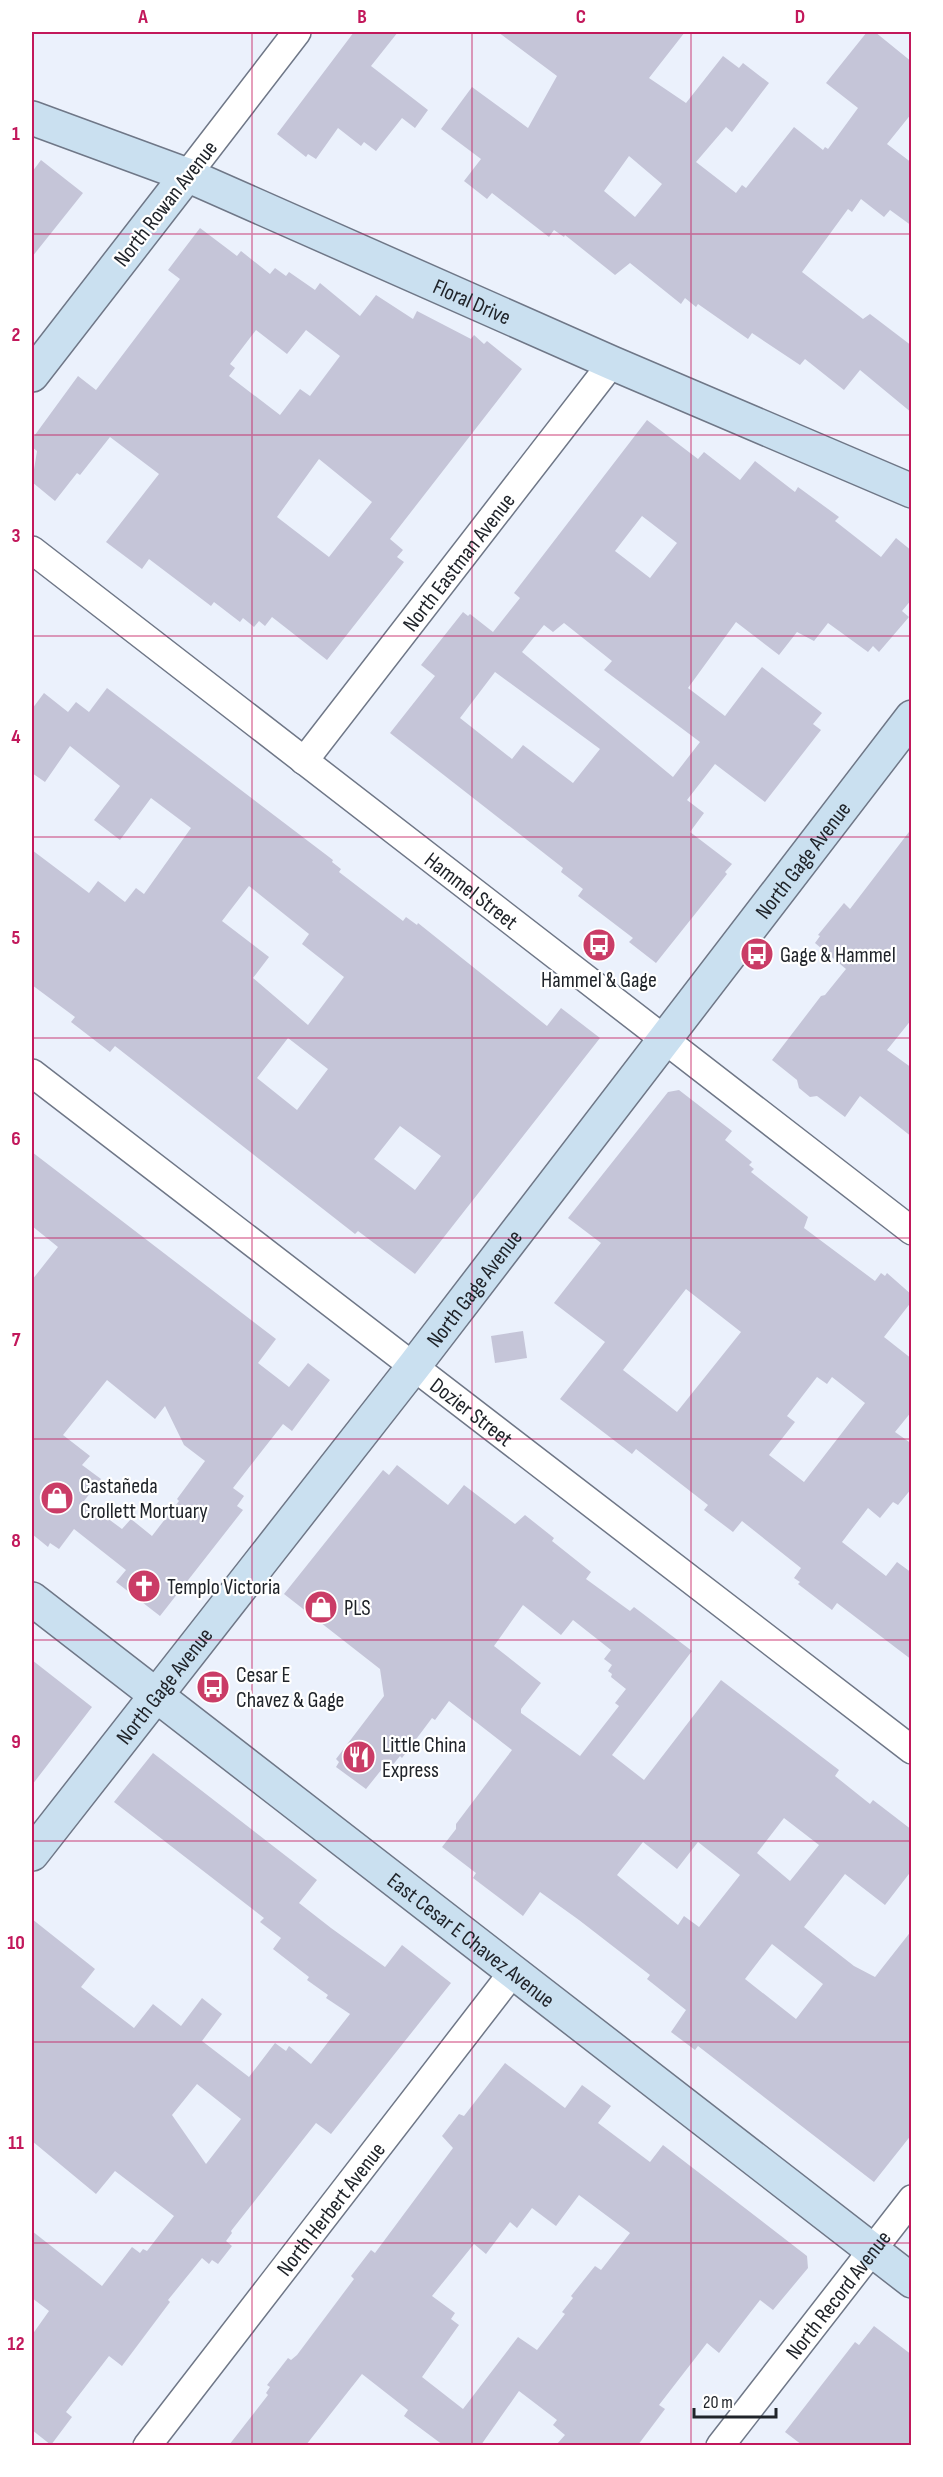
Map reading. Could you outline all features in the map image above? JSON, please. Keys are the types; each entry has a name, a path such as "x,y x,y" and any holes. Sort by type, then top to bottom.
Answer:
{"street":[{"name":"North Rowan Avenue","path":"32,375 297,32"},
{"name":"Floral Drive","path":"32,118 187,175 612,363 912,491"},
{"name":"North Eastman Avenue","path":"304,761 612,363"},
{"name":"Hammel Street","path":"32,550 912,1231"},
{"name":"North Gage Avenue","path":"32,1854 414,1366 912,717"},
{"name":"Dozier Street","path":"32,1072 912,1750"},
{"name":"East Cesar E Chavez Avenue","path":"32,1599 912,2281"},
{"name":"North Herbert Avenue","path":"147,2445 513,1972"},
{"name":"North Record Avenue","path":"720,2445 912,2199"}],"building":[{"path":"354,32 398,32 371,66 428,110 415,128 402,118 376,151 364,142 361,146 338,128 316,159 308,154 306,157 277,134"},
{"path":"498,32 685,32 649,78 686,103 723,56 739,68 743,63 769,83 732,132 726,127 696,162 736,193 742,185 746,188 794,127 823,150 825,147 828,149 858,108 826,83 867,32 875,32 912,62 912,113 887,144 912,163 912,226 890,210 884,217 861,199 852,212 848,209 802,272 863,319 870,314 912,346 912,413 860,370 844,390 805,359 800,365 752,333 748,339 698,304 696,307 685,298 681,304 630,263 615,275 565,235 564,237 554,230 549,237 492,193 487,199 464,181 481,159 441,129 472,87 528,128 557,76","holes":["629,156 662,184 635,217 604,191"]},
{"path":"41,160 83,193 32,257 32,172"},
{"path":"200,228 237,256 241,251 270,274 275,268 286,276 289,272 315,290 320,283 360,316 376,295 413,319 417,311 471,339 474,335 484,344 487,341 522,369 390,539 403,550 397,557 404,562 327,660 272,617 265,626 259,621 254,627 243,618 240,622 214,602 211,606 149,559 142,569 106,542 159,474 110,437 80,475 77,473 55,501 32,482 37,451 32,447 32,439 78,376 96,390 180,279 168,270","holes":["256,330 287,354 306,330 340,356 310,396 300,389 280,415 229,376 235,368 230,364","319,459 372,502 329,557 277,517"]},
{"path":"647,420 698,459 704,452 740,480 755,461 795,492 798,487 839,517 835,521 881,557 896,538 912,551 912,599 902,611 909,617 879,652 873,646 868,652 828,623 814,641 797,632 779,655 736,622 688,688 725,716 762,667 822,713 813,724 821,730 765,802 715,764 687,800 704,813 690,832 732,864 725,872 727,874 656,963 629,942 633,938 578,896 583,889 561,872 563,868 390,733 435,676 421,665 463,612 468,616 470,614 493,632 520,598 514,593","holes":["642,516 677,543 650,578 615,551","564,623 612,661 604,670 700,742 673,777 522,652 544,625 553,632","495,672 600,749 573,783 523,745 512,759 460,718"]},
{"path":"107,688 333,860 332,862 341,869 339,872 403,921 406,917 417,925 418,923 547,1026 561,1008 600,1038 415,1274 358,1231 355,1234 115,1046 110,1052 71,1022 75,1017 32,985 32,850 89,893 98,881 125,902 136,888 144,894 191,828 151,798 120,840 94,820 120,786 70,746 45,782 32,773 32,709 44,693 68,712 76,702 89,712","holes":["249,886 309,934 302,944 344,977 308,1025 253,978 269,957 222,921","288,1038 328,1069 297,1110 257,1078","400,1126 441,1156 415,1190 374,1159"]},
{"path":"912,828 912,1019 887,1050 912,1068 912,1137 860,1096 845,1117 817,1096 810,1097 799,1088 797,1080 772,1060 821,996 825,995 846,969 815,943 820,936 818,935 844,903 850,909"},
{"path":"679,1090 732,1131 725,1140 752,1162 749,1165 754,1169 751,1172 808,1217 804,1228 875,1281 881,1273 885,1276 887,1273 912,1295 912,1301 884,1337 912,1359 912,1411 895,1432 912,1444 912,1488 898,1505 893,1502 880,1518 868,1508 842,1542 886,1576 897,1562 912,1573 912,1660 837,1603 832,1610 798,1584 800,1582 794,1578 801,1568 742,1521 733,1532 704,1510 708,1505 636,1449 632,1454 560,1399 605,1342 554,1303 601,1243 568,1218 668,1092","holes":["686,1289 741,1332 677,1412 623,1370","817,1377 827,1384 832,1377 865,1403 804,1482 769,1455 795,1422 787,1416"]},
{"path":"32,1152 276,1339 258,1363 289,1387 308,1363 330,1380 292,1431 283,1424 233,1488 244,1496 237,1506 243,1510 160,1616 116,1582 126,1570 74,1529 59,1549 50,1543 48,1547 32,1534 32,1280 58,1247 32,1226","holes":["107,1380 155,1419 165,1406 184,1445 205,1461 177,1499 179,1501 152,1536 131,1519 122,1529 84,1501 101,1479 82,1465 90,1456 63,1435"]},
{"path":"523,1331 527,1358 495,1363 491,1336"},
{"path":"397,1465 448,1505 464,1485 515,1524 525,1515 554,1538 552,1541 591,1572 586,1579 630,1611 634,1607 692,1651 612,1755 644,1780 721,1680 839,1770 835,1776 870,1804 873,1800 912,1830 912,1870 885,1905 845,1874 804,1927 854,1966 875,1977 912,1930 912,2134 874,2182 698,2046 695,2050 671,2032 686,2010 647,1979 650,1975 540,1892 523,1916 473,1878 476,1873 442,1847 456,1829 456,1824 512,1750 449,1701 435,1720 432,1718 402,1758 400,1756 387,1772 382,1769 366,1789 336,1767 339,1762 336,1759 384,1696 380,1669 284,1594 383,1470 389,1475","holes":["523,1605 561,1635 573,1620 611,1650 604,1659 612,1665 608,1671 612,1674 611,1677 626,1689 615,1703 619,1706 580,1756 521,1713 521,1709 541,1683 494,1646","784,1818 819,1845 790,1881 757,1853","643,1842 677,1869 698,1842 740,1875 699,1927 684,1916 678,1925 617,1875","772,1944 823,1984 796,2019 745,1979"]},
{"path":"32,1660 92,1707 32,1785"},
{"path":"153,1753 317,1880 299,1903 331,1928 385,1967 402,1945 451,1983 331,2134 316,2123 231,2231 226,2241 232,2246 218,2264 212,2260 209,2264 202,2258 168,2300 170,2302 122,2366 109,2356 66,2412 72,2417 51,2445 32,2430 32,2335 49,2311 32,2298 32,2231 102,2286 132,2247 140,2253 143,2249 147,2251 174,2216 115,2171 96,2194 32,2141 32,1919 95,1969 81,1987 134,2028 153,2004 181,2026 202,1998 222,2014 202,2041 249,2077 275,2043 286,2051 289,2046 311,2064 350,2014 326,1998 328,1995 307,1980 309,1977 273,1949 281,1938 260,1922 264,1918 114,1802","holes":["197,2084 241,2119 206,2164 172,2115"]},
{"path":"505,2063 565,2108 582,2085 611,2106 598,2123 650,2162 663,2145 807,2256 808,2268 773,2310 760,2300 719,2353 707,2343 659,2405 665,2409 638,2445 556,2445 565,2435 553,2425 557,2420 519,2391 481,2445 443,2445 404,2416 408,2410 362,2374 306,2445 229,2445 268,2395 266,2393 270,2387 267,2385 288,2358 291,2360 297,2355 354,2279 351,2276 371,2250 375,2253 453,2148 442,2136 459,2114 464,2116","holes":["579,2195 630,2233 601,2270 595,2266 571,2296 573,2298 562,2312 565,2314 537,2350 518,2337 463,2409 422,2377 459,2325 451,2319 455,2313 432,2296 474,2244 486,2254 510,2222 517,2228 532,2208 556,2226"]},
{"path":"874,2326 912,2355 912,2445 802,2445 785,2432 855,2342 859,2345"}],"place":[{"name":"Hammel & Gage","path":"599,945"},
{"name":"Gage & Hammel","path":"757,954"},
{"name":"Castañeda Crollett Mortuary","path":"57,1498"},
{"name":"Templo Victoria","path":"144,1586"},
{"name":"PLS","path":"321,1607"},
{"name":"Cesar E Chavez & Gage","path":"213,1687"},
{"name":"Little China Express","path":"359,1757"}]}
